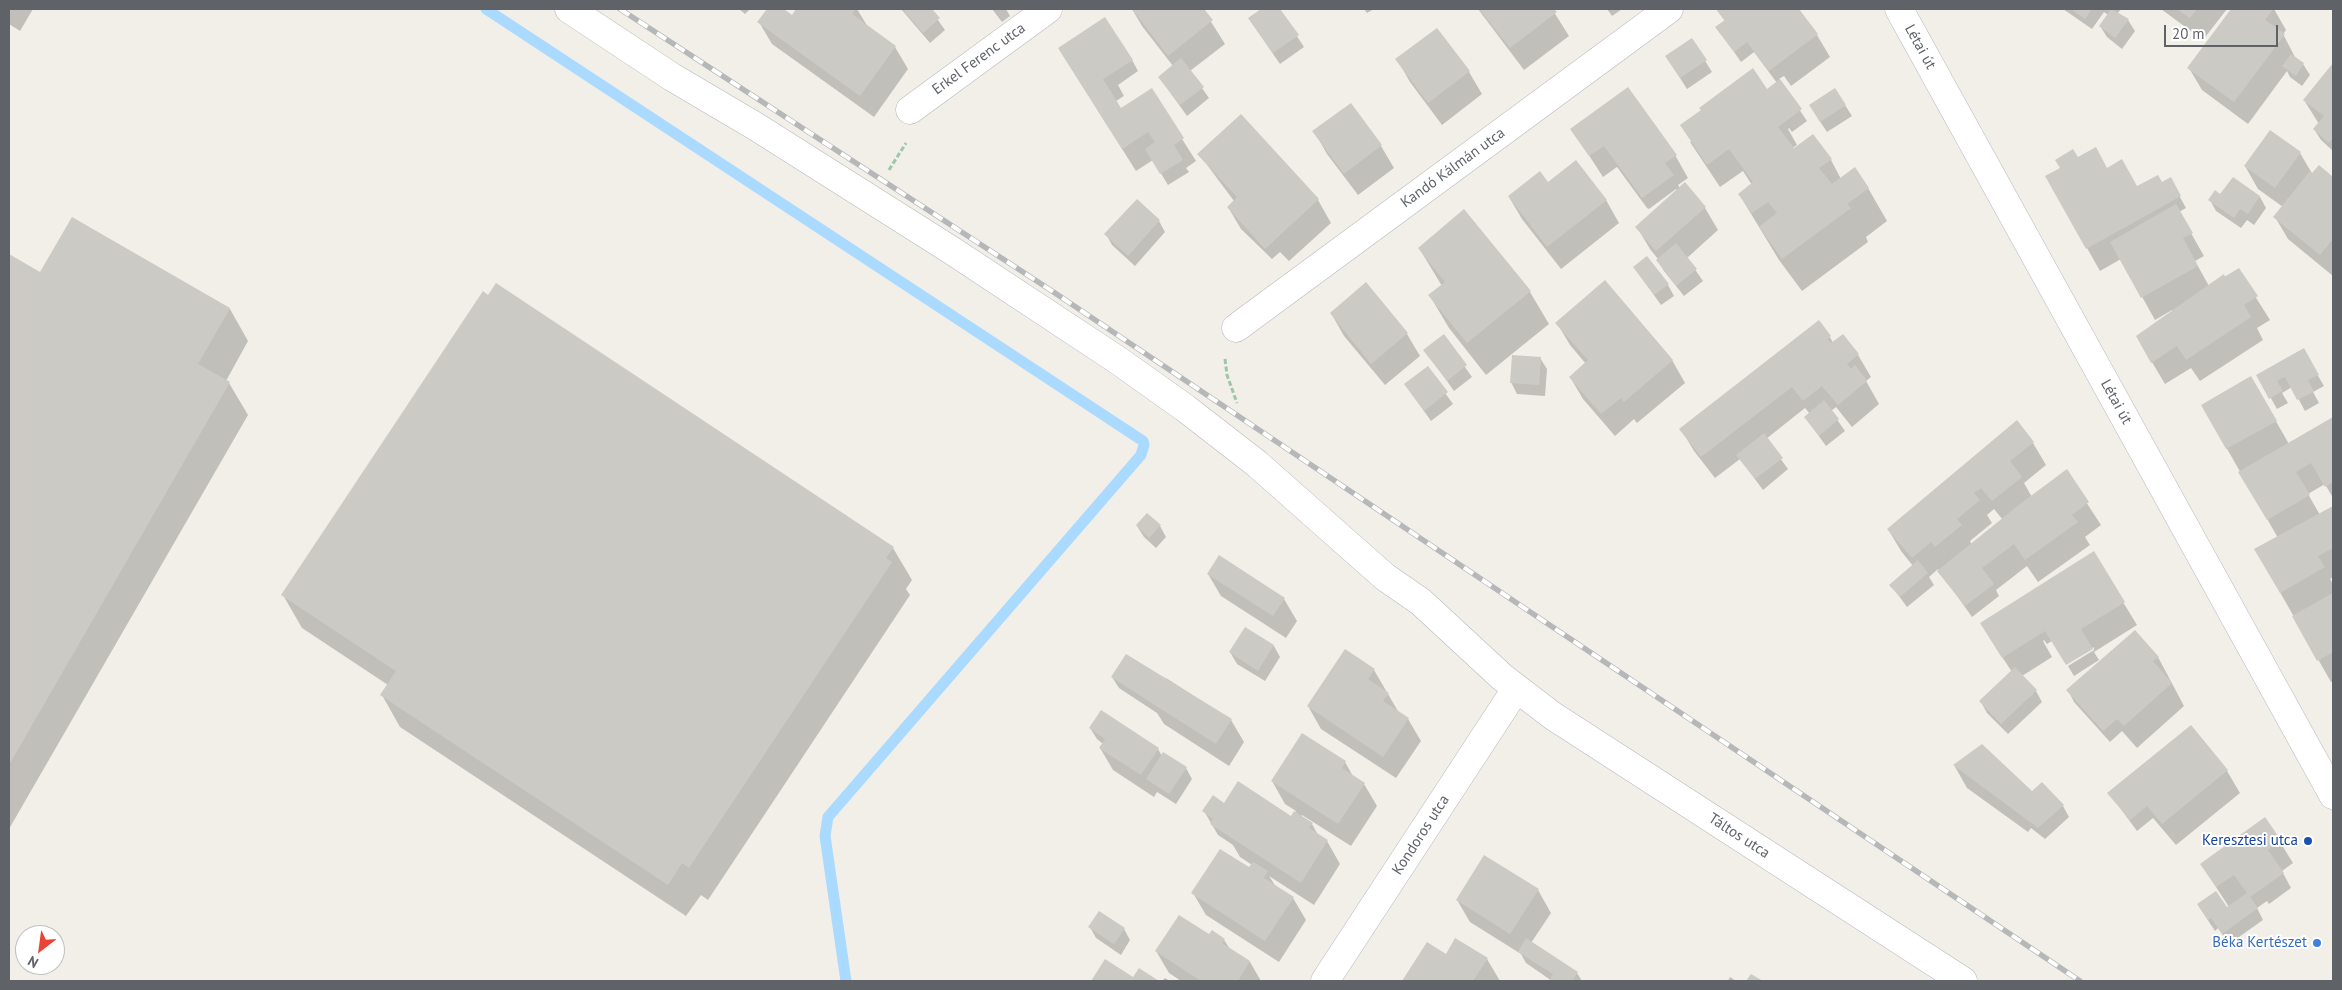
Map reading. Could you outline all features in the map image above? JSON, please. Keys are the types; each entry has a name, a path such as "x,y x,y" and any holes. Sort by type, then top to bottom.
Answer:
{"street":[{"name":"Táltos utca","path":"569,9 672,77 951,250 1119,361 1223,436 1385,577 1421,602 1516,689 1587,739 1963,981"},
{"name":"Erkel Ferenc utca","path":"910,110 1048,9"},
{"name":"Kandó Kálmán utca","path":"1236,328 1669,9"},
{"name":"Létai út","path":"1899,9 2333,795"},
{"name":"Kondoros utca","path":"1325,981 1516,689"}],"path":[{"path":"871,200 908,140"},
{"path":"1236,328 1228,342 1225,359 1227,375 1239,410"}],"building":[{"path":"767,9 784,9 792,15 796,9 856,9 852,14 896,46 860,96 757,22"},
{"path":"902,9 932,9 940,18 923,33"},
{"path":"1132,9 1204,9 1213,20 1168,56"},
{"path":"1261,9 1280,9 1299,35 1273,53 1248,18"},
{"path":"1479,9 1554,9 1557,12 1510,48"},
{"path":"1716,9 1799,9 1818,34 1769,71 1747,42 1734,52 1715,27 1725,20"},
{"path":"2071,9 2092,9 2085,19"},
{"path":"2111,9 2129,19 2115,38 2099,26"},
{"path":"2177,9 2197,9 2190,18"},
{"path":"2231,9 2273,9 2265,20 2285,34 2234,102 2187,68"},
{"path":"1105,17 1133,60 1103,79 1121,108 1152,88 1184,138 1174,145 1183,160 1160,174 1145,149 1155,142 1148,132 1122,149 1058,48"},
{"path":"1437,28 1470,71 1428,103 1395,59"},
{"path":"1692,38 1707,60 1680,78 1665,56"},
{"path":"2291,54 2304,63 2296,76 2282,66"},
{"path":"1181,58 1204,87 1180,105 1158,77"},
{"path":"2333,63 2333,137 2329,143 2313,129 2324,116 2303,100"},
{"path":"1753,68 1767,89 1780,79 1802,109 1778,127 1794,148 1813,134 1832,159 1819,168 1832,184 1855,167 1869,188 1847,204 1851,208 1782,259 1759,227 1777,213 1768,202 1752,213 1738,194 1753,182 1729,149 1707,165 1680,125 1701,110 1699,108"},
{"path":"1628,87 1677,155 1665,163 1674,175 1642,198 1604,146 1589,156 1570,129"},
{"path":"1835,88 1846,105 1820,122 1809,105"},
{"path":"1351,103 1382,145 1344,174 1312,131"},
{"path":"1241,114 1319,199 1265,249 1227,207 1237,197 1197,154"},
{"path":"2270,130 2301,152 2275,188 2244,166"},
{"path":"2096,147 2107,168 2122,159 2137,186 2158,175 2162,182 2171,177 2181,196 2086,249 2045,176 2060,168 2055,160 2073,149 2078,157"},
{"path":"1576,160 1607,200 1547,247 1508,196 1540,171 1548,182"},
{"path":"2319,165 2333,177 2333,239 2320,255 2273,217 2310,171 2312,173"},
{"path":"2233,177 2260,196 2248,214 2240,209 2234,218 2208,200 2215,190 2220,194"},
{"path":"1685,182 1706,207 1656,251 1635,227"},
{"path":"1137,199 1160,220 1128,256 1104,234"},
{"path":"2176,204 2193,233 2183,238 2198,266 2141,298 2110,242"},
{"path":"1464,209 1531,291 1467,343 1428,295 1445,282 1418,248"},
{"path":"72,217 230,308 198,364 230,382 9,765 9,254 40,272"},
{"path":"1676,243 1697,269 1676,286 1656,260"},
{"path":"1647,256 1669,284 1654,295 1633,267"},
{"path":"2239,268 2258,296 2244,305 2251,317 2186,360 2177,346 2151,363 2136,336 2224,274 2225,277"},
{"path":"1605,280 1673,360 1624,402 1621,398 1601,414 1569,377 1588,360 1555,323"},
{"path":"1366,282 1408,333 1371,364 1330,313"},
{"path":"496,283 894,547 886,558 892,562 689,868 682,863 668,885 380,695 396,671 281,595 483,291 488,295"},
{"path":"1819,320 1831,336 1827,339 1831,343 1843,334 1859,354 1847,364 1851,369 1855,365 1867,381 1838,405 1822,386 1803,401 1792,387 1701,457 1679,429"},
{"path":"1444,334 1467,365 1447,381 1423,350"},
{"path":"2304,348 2319,375 2308,380 2314,392 2297,400 2285,377 2277,381 2283,391 2269,399 2256,375"},
{"path":"1512,355 1541,357 1539,385 1510,383"},
{"path":"1428,366 1448,392 1424,411 1404,384"},
{"path":"2251,376 2277,421 2226,449 2201,405"},
{"path":"1824,400 1839,419 1819,436 1804,417"},
{"path":"2333,417 2333,482 2325,487 2311,463 2296,472 2310,495 2267,520 2238,472"},
{"path":"2017,420 2034,442 2010,461 2022,477 1992,501 1981,488 1974,493 1980,500 1957,519 1962,525 1935,547 1931,542 1912,558 1887,529"},
{"path":"1764,433 1783,458 1755,479 1736,455"},
{"path":"2067,469 2089,502 2072,515 2078,522 2025,560 2014,544 1982,568 1994,584 1965,606 1937,571"},
{"path":"2333,506 2333,548 2318,556 2325,567 2280,593 2254,549"},
{"path":"1147,513 1161,525 1149,538 1136,525"},
{"path":"2094,551 2125,602 2081,629 2093,649 2066,665 2045,631 2002,658 1980,623"},
{"path":"1219,555 1285,598 1273,616 1207,574"},
{"path":"1918,560 1928,573 1900,597 1889,585"},
{"path":"2333,593 2333,652 2317,661 2292,616"},
{"path":"1245,627 1274,645 1258,671 1229,652"},
{"path":"2135,630 2159,657 2153,661 2172,683 2124,726 2117,719 2103,731 2066,690"},
{"path":"1345,649 1375,669 1368,679 1389,693 1383,701 1409,718 1383,757 1307,706"},
{"path":"1126,654 1232,719 1216,744 1111,677"},
{"path":"2015,667 2037,690 2001,724 1979,701"},
{"path":"1101,710 1159,748 1141,775 1099,748 1105,739 1089,728"},
{"path":"2191,725 2228,770 2162,824 2147,806 2130,820 2107,793"},
{"path":"1302,733 1346,761 1342,768 1365,783 1338,824 1271,781"},
{"path":"1982,744 2032,791 2042,782 2064,805 2038,828 1953,765"},
{"path":"1163,752 1187,767 1169,794 1146,779"},
{"path":"1238,781 1291,816 1294,811 1313,823 1309,828 1328,840 1301,883 1210,824 1213,819 1202,811 1213,795 1224,803"},
{"path":"2265,817 2281,840 2268,850 2284,873 2250,897 2258,908 2222,934 2211,918 2208,920 2197,904 2216,891 2227,907 2247,893 2234,875 2216,887 2200,864"},
{"path":"1220,849 1249,867 1253,862 1268,871 1264,878 1294,897 1265,941 1191,893"},
{"path":"1484,855 1539,889 1510,934 1456,900"},
{"path":"1099,911 1125,928 1114,944 1088,927"},
{"path":"1179,915 1209,934 1212,930 1225,939 1222,943 1250,961 1238,981 1201,981 1155,951"},
{"path":"1455,938 1488,958 1473,981 1402,981 1427,942 1446,954"},
{"path":"1526,938 1578,972 1572,981 1553,981 1550,979 1553,974 1518,952"},
{"path":"1105,959 1133,977 1139,968 1159,981 1091,981"},
{"path":"1751,974 1763,981 1746,981"}],"waterway":[{"path":"486,9 1143,441 1144,445 1141,455 828,817 825,836 846,981"}],"railway":[{"path":"620,9 1052,291 2080,981"}],"place":[{"name":"Keresztesi utca","path":"2308,841"},
{"name":"Béka Kertészet","path":"2317,943"}]}
